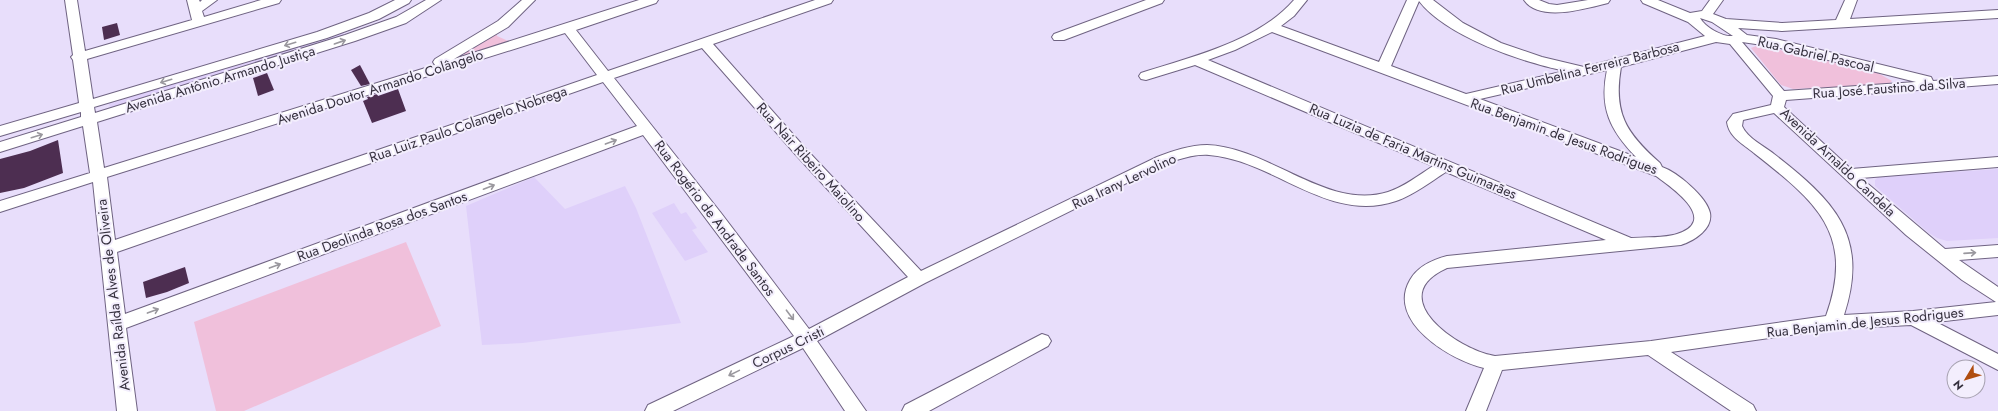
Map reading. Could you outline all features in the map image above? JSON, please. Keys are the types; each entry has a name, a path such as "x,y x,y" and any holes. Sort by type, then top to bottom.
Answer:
{"street":[{"name":"Avenida Raílda Alves de Oliveira","path":"71,0 88,120 99,175 127,411"},
{"path":"196,11 211,0"},
{"path":"78,57 196,11 275,0"},
{"name":"Avenida Antônio Armando Justiça","path":"0,131 328,33 369,18 405,0"},
{"name":"Avenida Antônio Armando Justiça","path":"0,147 350,38 401,20 435,0"},
{"path":"417,76 503,24 529,0"},
{"name":"Avenida Doutor Armando Colângelo","path":"0,207 417,76 652,0"},
{"name":"Rua Luiz Paulo Colangelo Nobrega","path":"108,249 827,0"},
{"path":"1059,37 1158,0"},
{"path":"1146,76 1206,58 1272,27 1295,10 1300,0"},
{"path":"1383,68 1413,0"},
{"path":"1425,0 1453,24 1477,37 1529,58 1584,71"},
{"path":"1530,0 1541,6 1557,9 1604,0"},
{"path":"1648,0 1699,17 1724,23 1786,27 1842,22 1998,14"},
{"path":"1699,17 1716,0"},
{"path":"1842,22 1851,0"},
{"path":"1699,17 1700,27 1718,37 1737,38 1786,27"},
{"name":"Avenida Arnaldo Candela","path":"1724,23 1737,38 1778,102 1848,174 1942,255 1998,296"},
{"path":"503,24 501,31 502,36 514,40 526,41"},
{"name":"Rua Benjamin de Jesus Rodrigues","path":"1272,27 1661,172 1680,185 1695,199 1702,213 1701,225 1694,233 1681,239 1449,262 1430,270 1419,279 1412,290 1414,308 1427,327 1445,342 1463,353 1479,360 1494,362 1651,348 1833,322 1913,318 1998,308"},
{"path":"1786,27 1790,36 1798,43 1820,53"},
{"name":"Rua Rogério de Andrade Santos","path":"568,28 647,128 807,338 856,411"},
{"name":"Rua Umbelina Ferreira Barbosa","path":"1463,99 1615,64 1718,37"},
{"name":"Rua Gabriel Pascoal","path":"1737,38 1776,43 1820,53 1939,84"},
{"name":"Rua Nair Ribeiro Maiolino","path":"705,43 801,152 919,279"},
{"name":"Rua Luzia de Faria Martins Guimarães","path":"1196,60 1629,244"},
{"path":"1615,64 1610,84 1610,104 1618,127 1630,143 1661,172"},
{"name":"Rua José Faustino da Silva","path":"1833,322 1840,302 1845,267 1843,244 1838,229 1828,213 1811,195 1771,159 1744,139 1734,126 1734,122 1738,117 1778,102 1939,84 1998,80"},
{"name":"Rua Deolinda Rosa dos Santos","path":"116,324 647,128"},
{"name":"Rua Irany Lervolino","path":"919,279 1162,160 1179,154 1208,150 1227,152 1245,158 1331,195 1358,201 1392,196 1446,165"},
{"path":"1848,174 1998,162"},
{"path":"1942,255 1998,251"},
{"name":"Corpus Cristi","path":"655,411 807,338 919,279"},
{"path":"1913,318 1998,363"},
{"path":"912,411 1042,341"},
{"path":"1651,348 1746,411"},
{"path":"1476,411 1494,362"}],"shaded area":[{"path":"340,31 348,37 111,111 109,104"},
{"path":"497,32 497,36 513,43 468,58 462,53"},
{"path":"1759,45 1878,73 1892,81 1882,85 1793,89 1781,85 1751,48"},
{"path":"1998,169 1998,238 1947,241 1937,238 1929,233 1875,186 1875,180 1878,177"},
{"path":"534,177 565,209 625,186 636,208 681,323 523,343 482,345 466,206"},
{"path":"674,203 681,214 686,212 697,228 692,230 708,252 685,261 652,213"},
{"path":"406,242 441,326 244,411 216,411 194,322"}],"building":[{"path":"117,23 120,35 104,40 102,27"},
{"path":"360,65 370,84 361,86 351,70"},
{"path":"267,73 274,90 258,96 253,78"},
{"path":"398,89 406,111 372,123 363,101 368,99 367,97 377,94 378,96"},
{"path":"58,140 63,173 24,188 0,193 0,159 30,151"},
{"path":"185,267 189,283 167,292 146,298 143,282"}]}
